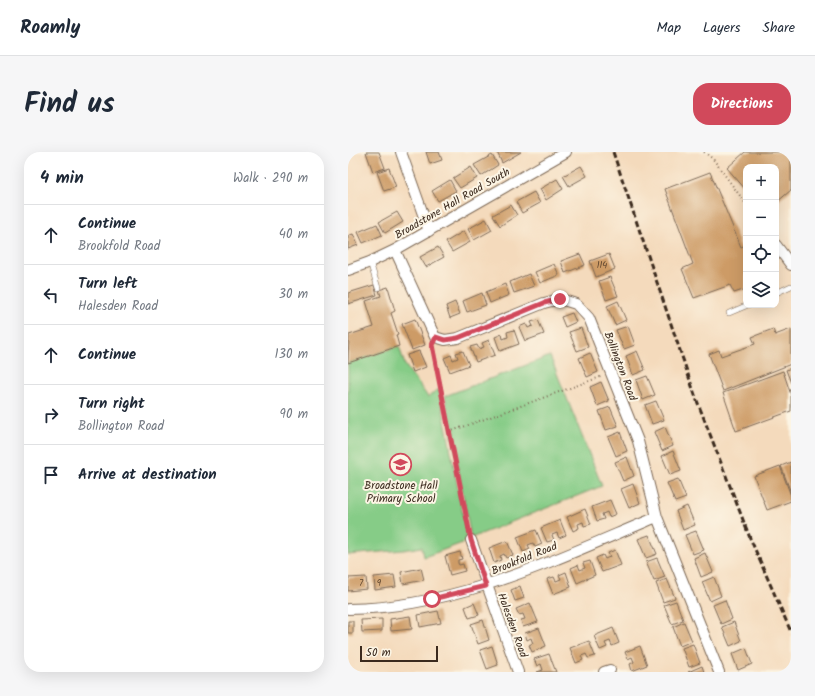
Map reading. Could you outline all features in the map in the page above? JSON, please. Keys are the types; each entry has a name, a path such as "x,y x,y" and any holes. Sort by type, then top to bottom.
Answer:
{"street":[{"path":"401,152 429,231"},
{"name":"Broadstone Hall Road South","path":"348,270 370,262 395,250 566,152"},
{"path":"779,249 791,265"},
{"path":"395,250 436,337"},
{"name":"Bollington Road","path":"436,337 445,340 458,338 544,303 560,299 576,304 589,318 638,441 658,517 719,672"},
{"name":"Brookfold Road","path":"348,608 401,605 486,586 658,517"},
{"name":"Halesden Road","path":"471,540 486,586 518,672"}],"lane":[{"path":"370,262 378,288"},
{"path":"779,292 791,286"},
{"path":"729,313 743,307"}],"path":[{"path":"704,152 713,159 743,200"},
{"path":"436,337 432,345 471,540"},
{"path":"450,432 611,373"}],"green space":[{"name":"Broadstone Hall Primary School","path":"399,346 405,365 428,397 439,389 468,541 424,557 422,547 348,555 348,363"},
{"path":"550,356 602,486 471,538 445,396"}],"building":[{"path":"366,152 379,152 385,168 373,172"},
{"path":"426,152 439,152 442,160 430,164"},
{"path":"497,152 521,152 502,163"},
{"path":"745,152 791,152 791,190 779,200 779,164 743,164 743,187 727,168"},
{"path":"492,155 498,165 481,176 474,165"},
{"path":"581,166 587,176 569,186 563,176"},
{"path":"471,167 477,178 460,188 453,178"},
{"path":"389,168 396,187 384,191 377,172"},
{"path":"710,172 741,247 743,246 743,290 734,293 730,285 694,298 682,269 693,264 665,189"},
{"path":"557,179 563,189 546,200 540,189"},
{"path":"450,180 456,191 438,201 432,191"},
{"path":"534,192 540,203 522,213 516,202"},
{"path":"511,205 517,215 500,226 493,215"},
{"path":"397,212 403,222 385,233 379,222"},
{"path":"486,219 492,230 474,240 468,229"},
{"path":"377,224 382,235 363,243 358,232"},
{"path":"464,231 470,242 452,252 446,242"},
{"path":"353,234 358,245 348,249 348,236"},
{"path":"438,247 444,257 426,267 420,257"},
{"path":"580,254 585,265 565,273 561,261"},
{"path":"609,254 615,269 596,277 590,261"},
{"path":"554,264 559,275 540,283 535,272"},
{"path":"529,274 534,286 514,293 510,282"},
{"path":"610,277 618,296 606,300 599,281"},
{"path":"505,284 509,295 490,303 486,292"},
{"path":"374,285 377,295 348,304 348,293"},
{"path":"388,287 395,311 391,313 398,334 396,335 399,346 348,363 349,335 374,327 366,301 381,296 379,290"},
{"path":"482,293 486,305 467,312 463,301"},
{"path":"618,301 626,320 615,325 607,306"},
{"path":"455,302 460,314 450,318 446,306"},
{"path":"572,313 576,322 565,327 561,317"},
{"path":"415,319 425,345 412,350 402,324"},
{"path":"538,320 544,334 525,341 519,327 526,324 528,328 533,326 531,322"},
{"path":"628,326 635,345 624,349 616,330"},
{"path":"581,328 588,347 577,351 569,332"},
{"path":"773,329 775,335 791,329 791,364 723,391 709,354 719,350 721,356 755,344 752,337"},
{"path":"514,330 519,344 500,351 495,337 502,334 503,339 508,337 507,332"},
{"path":"489,340 495,355 476,362 470,347 477,345 479,349 484,347 482,343"},
{"path":"419,351 426,367 413,372 407,355"},
{"path":"463,351 469,365 450,372 444,358 451,355 453,360 458,358 456,353"},
{"path":"637,351 645,370 633,375 626,356"},
{"path":"590,353 598,372 587,377 579,358"},
{"path":"791,368 791,383 786,370"},
{"path":"783,371 791,395 791,411 736,431 723,393"},
{"path":"647,376 655,395 643,400 636,380"},
{"path":"601,382 609,401 597,406 590,387"},
{"path":"656,401 664,420 652,424 645,405"},
{"path":"610,407 618,426 606,430 599,411"},
{"path":"665,427 673,446 662,451 654,432"},
{"path":"620,432 627,451 616,456 608,437"},
{"path":"673,451 681,471 670,475 662,456"},
{"path":"627,457 634,476 623,481 615,462"},
{"path":"791,462 791,493 781,466"},
{"path":"780,466 791,496 791,501 767,510 754,476"},
{"path":"678,479 686,498 675,502 667,483"},
{"path":"633,484 640,503 629,508 621,489"},
{"path":"610,500 616,514 609,517 607,512 602,514 604,519 597,521 592,507"},
{"path":"687,506 695,525 683,530 676,511"},
{"path":"585,509 591,524 584,526 583,522 578,524 579,528 573,531 567,517"},
{"path":"560,520 566,535 559,538 557,533 552,535 554,540 547,542 541,528"},
{"path":"536,530 542,544 535,547 533,543 528,545 530,549 523,552 517,537"},
{"path":"696,531 704,550 693,554 685,535"},
{"path":"649,535 657,554 646,558 638,539"},
{"path":"507,541 513,555 506,558 504,554 500,556 501,560 494,563 489,548"},
{"path":"615,550 621,565 602,572 596,558 603,555 605,559 610,557 608,553"},
{"path":"460,552 462,559 458,560 458,563 459,565 463,564 465,571 450,575 445,556"},
{"path":"705,553 713,572 701,577 694,558"},
{"path":"657,558 665,577 654,581 646,562"},
{"path":"590,561 595,575 577,583 571,568 578,565 580,570 585,568 583,563"},
{"path":"421,568 424,580 403,584 401,572"},
{"path":"566,572 571,587 553,594 547,579 554,577 556,581 561,579 559,575"},
{"path":"394,575 396,587 375,590 374,577"},
{"path":"366,577 367,589 348,591 348,578"},
{"path":"714,577 721,596 710,601 702,582"},
{"path":"667,579 675,598 663,602 656,583"},
{"path":"520,586 524,598 515,601 511,590"},
{"path":"725,600 732,619 721,624 713,605"},
{"path":"676,601 683,620 672,624 664,605"},
{"path":"474,603 479,615 469,618 465,607"},
{"path":"530,603 538,622 523,627 521,620 525,619 523,614 519,615 516,609"},
{"path":"438,611 441,623 420,627 418,615"},
{"path":"410,616 412,629 391,631 390,619"},
{"path":"382,619 382,631 362,632 361,620"},
{"path":"483,620 489,640 478,644 471,624"},
{"path":"348,621 353,621 353,633 348,633"},
{"path":"684,622 692,641 680,646 673,627"},
{"path":"734,622 741,641 730,646 722,627"},
{"path":"539,628 546,646 532,652 529,645 533,643 531,638 527,640 525,633"},
{"path":"613,628 619,643 612,646 610,641 605,643 607,647 600,650 594,636"},
{"path":"589,641 595,656 588,658 586,654 581,656 583,660 576,663 570,648"},
{"path":"693,644 700,663 689,667 682,648"},
{"path":"492,646 498,665 487,669 480,650"},
{"path":"640,646 647,665 632,671 630,664 634,662 632,657 628,659 625,652"},
{"path":"746,648 752,664 738,670 732,654"},
{"path":"549,654 556,672 537,672 543,670 541,664 537,666 534,659"},
{"path":"702,666 704,672 688,672"}],"railway":[{"path":"613,152 696,398 750,538 791,632"}],"place":[{"name":"Broadstone Hall Primary School","path":"401,465"}],"route":[{"path":"432,599 486,586 471,540 432,345 436,337 445,340 458,338 544,303 560,299"}]}
